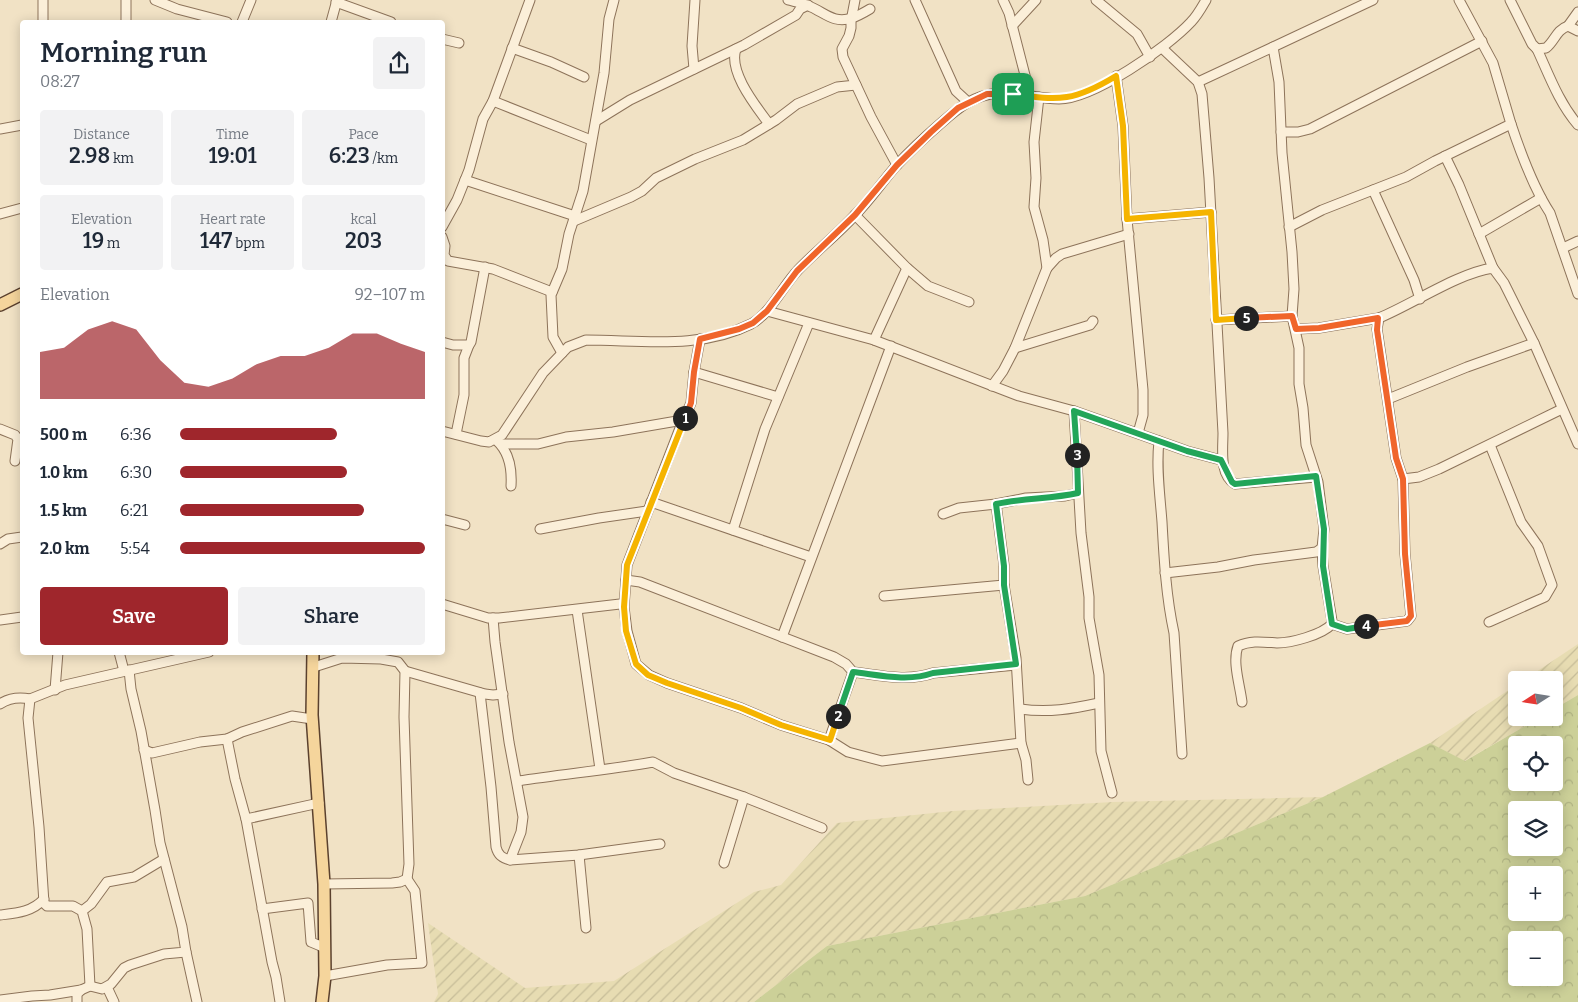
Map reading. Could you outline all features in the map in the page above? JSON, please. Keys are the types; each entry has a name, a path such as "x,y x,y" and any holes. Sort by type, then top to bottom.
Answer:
{"main road":[{"path":"0,304 20,295"},
{"path":"314,655 312,719 324,884 324,976 322,1002"}],"street":[{"path":"43,0 43,20"},
{"path":"126,0 126,20"},
{"path":"243,20 250,0"},
{"path":"445,222 458,200 483,119 494,101 530,0"},
{"path":"562,353 553,337 552,292 562,269 565,247 583,191 604,73 614,0"},
{"path":"694,69 692,46 695,0"},
{"path":"788,0 828,17 851,19 870,9"},
{"path":"855,0 849,36 842,49 842,54 871,117 897,165"},
{"path":"915,0 956,91 968,102"},
{"path":"1004,0 1026,79 1026,96"},
{"path":"1012,26 1036,0"},
{"path":"1096,0 1136,34 1150,56"},
{"path":"498,442 543,373 562,353 574,344 586,340 670,342 700,339 739,329 753,323 767,311 797,271 855,215 897,165 931,132 968,102 981,95 994,92 1070,98 1097,87 1162,48 1192,21 1206,0"},
{"path":"1198,82 1373,0"},
{"path":"1459,0 1473,29 1493,62 1511,124 1541,198 1550,213 1578,294"},
{"path":"1510,0 1532,44 1538,49 1562,102 1578,125"},
{"path":"159,1 177,9 220,20"},
{"path":"331,20 336,1 386,20"},
{"path":"596,121 630,100 733,52 796,15 802,5"},
{"path":"1538,49 1546,48 1559,31 1568,26 1578,12"},
{"path":"1568,26 1578,32"},
{"path":"445,39 459,43"},
{"path":"1281,132 1298,132 1310,129 1482,41"},
{"path":"1273,46 1279,82 1282,153 1294,289 1292,316 1299,348 1299,384 1304,432 1316,476 1324,529 1320,552 1332,624"},
{"path":"512,48 551,62 584,77"},
{"path":"1162,48 1198,82 1202,94 1211,212 1223,433 1221,460 1232,482 1235,484 1316,476"},
{"path":"733,52 738,73 756,108 768,124"},
{"path":"1116,76 1123,126 1127,219 1142,390 1143,415 1138,433"},
{"path":"465,180 575,218 632,197 642,191 656,178 695,159 743,140 797,104 837,87 856,85"},
{"path":"1039,97 1034,142 1036,178 1034,206 1048,268"},
{"path":"494,101 591,140"},
{"path":"756,108 758,122 756,132"},
{"path":"1289,227 1322,210 1406,177 1511,124"},
{"path":"0,129 20,125"},
{"path":"1445,156 1493,268 1504,283 1534,343 1578,444"},
{"path":"1373,190 1414,280 1420,298"},
{"path":"1479,234 1541,198"},
{"path":"0,214 20,209"},
{"path":"1127,219 1211,212"},
{"path":"855,215 928,286 969,302"},
{"path":"992,386 1003,371 1015,348 1048,268 1056,258 1062,254 1129,234"},
{"path":"1563,248 1578,241"},
{"path":"445,257 448,262 453,264 470,264 485,267 552,292"},
{"path":"456,434 464,395 464,358 471,342 485,267"},
{"path":"874,340 908,268"},
{"path":"1296,329 1319,328 1378,318 1482,270 1493,268"},
{"path":"767,311 874,340 1019,396 1074,411 1203,456 1221,460"},
{"path":"1216,320 1292,316"},
{"path":"1332,624 1347,629 1407,621 1411,616 1405,554 1403,479 1398,466 1377,330 1378,318"},
{"path":"1015,348 1090,325 1093,321"},
{"path":"733,530 765,430 809,323"},
{"path":"700,339 691,403 627,565 624,607 626,631 636,664 642,670 667,683 741,708 781,725 830,740 848,752 882,761 1022,744"},
{"path":"445,343 456,346 469,345"},
{"path":"1388,399 1467,366 1534,343"},
{"path":"456,346 464,358"},
{"path":"782,637 891,346"},
{"path":"694,372 778,397"},
{"path":"1403,479 1439,469 1562,409"},
{"path":"1074,411 1080,533 1090,597 1089,618 1099,676 1101,751 1112,793"},
{"path":"445,432 481,441 538,444 566,437 613,432 683,420"},
{"path":"0,429 15,435 18,439 15,461"},
{"path":"1159,441 1157,461 1165,573 1174,633 1182,754"},
{"path":"498,442 512,471 511,486"},
{"path":"1488,622 1546,597 1552,585 1538,546 1521,522 1490,444"},
{"path":"943,514 959,508 996,504 1026,498 1065,496 1078,493"},
{"path":"651,502 811,556"},
{"path":"996,504 1004,566 1004,585 1016,664 1022,744 1028,780"},
{"path":"540,529 647,511"},
{"path":"445,520 465,525"},
{"path":"0,544 8,539 20,537"},
{"path":"1165,573 1320,552"},
{"path":"626,580 640,582 834,657 846,664 853,672 896,677 922,677 933,673 1016,664"},
{"path":"884,596 1004,585"},
{"path":"445,605 493,618 577,610 597,605 620,604"},
{"path":"577,610 600,769"},
{"path":"0,620 20,617"},
{"path":"493,618 509,742 518,781 523,817 521,832 510,860"},
{"path":"1242,702 1236,652 1238,646 1254,641 1279,643 1292,641 1311,636 1329,628 1332,624"},
{"path":"55,690 58,655"},
{"path":"121,655 148,752 145,760 164,859 182,927 197,1002"},
{"path":"0,704 5,700 14,698 30,699 65,685 198,655"},
{"path":"314,667 342,655 393,661 402,666 405,671 404,717 409,864 407,879 415,891 422,963 387,965 324,976"},
{"path":"405,671 480,693 503,694"},
{"path":"830,740 853,672"},
{"path":"480,693 496,847 498,853 503,858 510,860 579,854 660,844"},
{"path":"30,699 28,718 40,827 44,903 47,906 73,906 82,911 87,929 90,986"},
{"path":"1020,709 1041,712 1078,708 1099,703"},
{"path":"148,752 227,738 283,720 286,717 312,719"},
{"path":"227,738 235,779 246,819 280,1002"},
{"path":"518,781 656,762 674,773 744,797 822,828"},
{"path":"724,863 744,797"},
{"path":"246,819 319,803"},
{"path":"579,854 586,928"},
{"path":"82,911 91,904 107,882 134,877 164,859"},
{"path":"324,884 392,883 407,879"},
{"path":"0,915 35,908 44,899"},
{"path":"262,909 308,903 311,942 323,947"},
{"path":"0,1000 63,998 90,986 102,989 111,984 124,968 130,965 164,954 186,952"},
{"path":"107,986 114,1002"},
{"path":"77,1002 76,994 81,990"}],"shaded area":[{"path":"1578,644 1578,695 1563,704 1563,671 1538,671"},
{"path":"1508,690 1508,726 1525,726 1464,761 1430,743"},
{"path":"1323,797 1085,896 827,946 754,1002 434,1002 438,994 428,923 525,988 614,981 754,892 781,885 837,823 953,811 1113,802"}],"green space":[{"path":"1578,695 1578,1002 754,1002 827,946 1085,896 1323,797 1430,743 1465,761 1508,736 1508,791 1563,791 1563,736 1508,736 1525,726 1563,726 1563,704"}],"route":[{"path":"1116,76 1123,126 1127,219 1211,212 1216,320 1292,316 1296,329 1319,328 1378,318 1377,330 1396,458 1403,479 1405,554 1411,616 1407,621 1347,629 1332,624 1323,566 1324,529 1316,476 1235,484 1226,472 1221,460 1187,451 1074,411 1078,493 1065,496 1026,498 996,504 1004,566 1004,585 1016,664 933,673 922,677 896,677 853,672 830,740 781,725 741,708 648,675 636,664 626,631 624,607 627,565 691,403 700,339 722,335 739,329 753,323 767,311 797,271 855,215 897,165 958,108 981,95 994,92 1013,94 1058,99 1070,98 1081,95 1116,76"}]}
